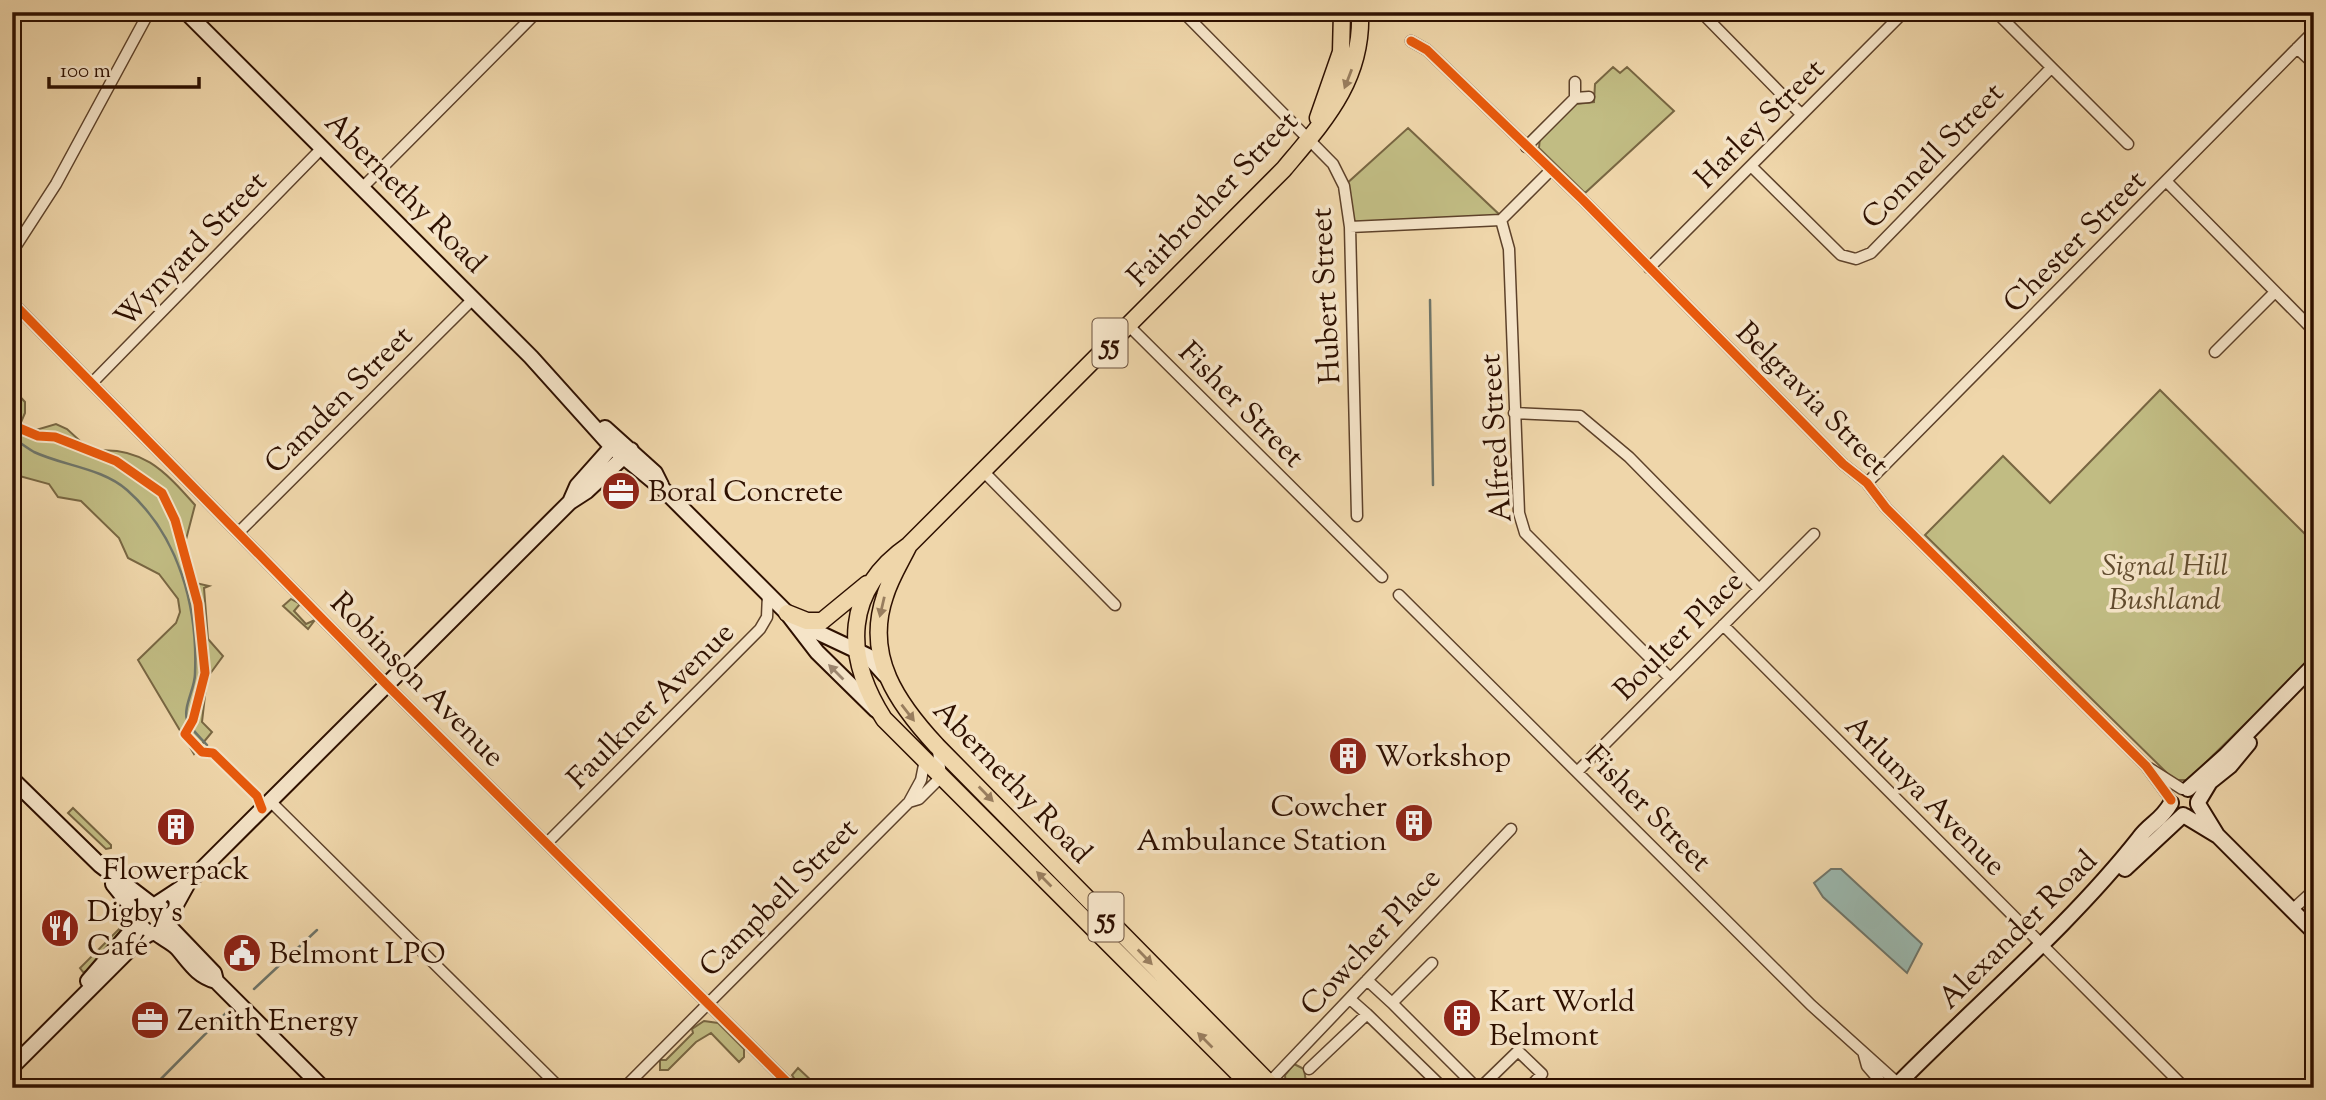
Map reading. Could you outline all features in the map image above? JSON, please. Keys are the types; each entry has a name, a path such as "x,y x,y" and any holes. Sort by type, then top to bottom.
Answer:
{"main road":[{"name":"55","path":"1309,139 1341,52 1342,12"},
{"name":"Fairbrother Street","path":"884,719 865,687 857,650 858,614 875,575 885,561 909,545 1284,169 1330,115 1343,92 1358,47 1360,12"},
{"name":"Fairbrother Street","path":"885,675 879,645 880,610 909,545"},
{"path":"790,617 822,621 875,575"},
{"name":"Abernethy Road","path":"885,675 899,701 937,746 1265,1087"},
{"name":"Abernethy Road","path":"884,719 941,777 1265,1087"}],"street":[{"path":"12,252 56,184 149,12"},
{"name":"Abernethy Road","path":"186,12 584,413 615,443 655,473 664,490 768,594 817,652 884,719"},
{"path":"362,188 537,12"},
{"name":"Hubert Street","path":"1183,12 1309,139 1338,173 1344,186 1350,227 1357,516"},
{"path":"1701,12 1801,114"},
{"name":"Harley Street","path":"1649,268 1904,12"},
{"path":"1996,12 2050,69 2128,144"},
{"name":"Chester Street","path":"1867,483 2314,31"},
{"name":"Belgravia Street","path":"1411,41 1427,50 1551,170 1843,464 1867,483 1886,508 2146,766 2171,801"},
{"path":"2297,48 2314,64"},
{"name":"Connell Street","path":"1751,166 1841,255 1856,259 1871,253 2050,69"},
{"path":"1575,82 1575,98"},
{"path":"1526,146 1575,98 1590,97"},
{"name":"Wynyard Street","path":"92,383 322,148"},
{"path":"1350,227 1501,220 1551,170"},
{"path":"2167,182 2314,331"},
{"name":"Alfred Street","path":"1501,220 1509,249 1519,513 1525,533 1670,678"},
{"path":"2215,352 2275,292"},
{"name":"Camden Street","path":"238,533 472,299"},
{"name":"Robinson Avenue","path":"12,302 386,684 793,1088"},
{"name":"Fisher Street","path":"1128,325 1382,577"},
{"path":"1514,412 1580,416 1629,457 1759,589"},
{"path":"570,502 577,486 615,443"},
{"path":"12,1067 139,940 159,927 188,884 386,684 570,502 587,491 627,453"},
{"path":"983,471 1115,605"},
{"name":"Boulter Place","path":"1578,771 1814,534"},
{"name":"Faulkner Avenue","path":"548,842 760,629 767,617 768,594"},
{"name":"Fisher Street","path":"1399,595 1897,1087"},
{"name":"Abernethy Road","path":"790,617 868,656 885,675"},
{"name":"Arlunya Avenue","path":"1723,625 2185,1088"},
{"path":"2314,666 2227,755 2185,789 2175,792 2171,801 2174,810 2218,836 2314,932"},
{"path":"2184,815 2194,812 2215,776 2230,766 2314,677"},
{"path":"937,746 941,777"},
{"name":"Campbell Street","path":"624,1088 909,802 921,780 925,761"},
{"name":"Belgravia Street","path":"2146,766 2185,789"},
{"name":"Campbell Street","path":"909,802 919,799 941,777"},
{"path":"12,779 100,865 153,905 163,909 159,927"},
{"path":"2185,789 2195,793 2218,836"},
{"path":"270,801 560,1088"},
{"name":"Alexander Road","path":"2042,947 2123,860 2146,830 2160,821 2171,801"},
{"name":"Alexander Road","path":"1897,1087 2161,833 2184,815"},
{"name":"Cowcher Place","path":"1265,1087 1511,829"},
{"path":"100,865 138,919 159,927 214,973 216,981 323,1088"},
{"path":"12,1056 92,976 138,919 145,906 153,905 188,884"},
{"path":"2292,910 2314,890"},
{"path":"1392,1003 1432,962"},
{"path":"1367,980 1478,1088 1518,1051 1542,1074 1529,1088"},
{"path":"1350,999 1443,1088"},
{"path":"1309,1069 1367,1014"}],"green space":[{"path":"1613,67 1620,73 1627,67 1674,111 1585,193 1539,148 1540,137 1576,104 1594,102 1595,84"},
{"path":"1408,128 1503,218 1350,227 1344,186"},
{"path":"12,388 25,402 25,413 18,429 36,430 56,424 67,429 91,451 109,450 138,456 162,471 195,505 183,551 191,582 209,586 204,588 208,639 223,656 207,678 202,722 212,732 194,754 138,660 176,623 180,612 178,599 159,574 128,558 119,538 81,501 58,497 49,484 12,474"},
{"name":"Signal Hill Bushland","path":"2160,390 2314,543 2314,656 2188,780 2176,780 2168,774 1925,535 2003,456 2050,503"},
{"path":"291,599 300,604 294,611 306,624 315,620 308,629 283,606"},
{"path":"73,808 111,848 106,849 68,813"},
{"path":"119,929 124,933 89,971 83,972 80,968"},
{"path":"704,1021 718,1023 744,1049 744,1057 739,1062 711,1033 696,1042 668,1070 660,1070 660,1060 666,1060 693,1033 692,1029"},
{"path":"1294,1064 1304,1069 1306,1082 1301,1088 1286,1088 1285,1075"},
{"path":"798,1068 815,1084 811,1088 800,1088 792,1075"}],"water":[{"path":"1831,869 1841,869 1922,944 1907,973 1823,897 1814,883"}],"waterway":[{"path":"1430,300 1433,485"},
{"path":"12,437 34,452 94,472 117,483 145,508 160,529 182,574 193,623 195,674 187,720 207,745"},
{"path":"254,989 317,930"},
{"path":"152,1088 226,1013"}],"cycle path":[{"path":"1411,41 1427,50 1583,200 1843,464 1867,483 1886,508 2146,766 2171,800"},
{"path":"12,302 386,684 793,1088"},
{"path":"12,425 38,436 55,437 116,461 162,493 175,520 198,604 205,673 193,720 185,734 202,752 213,753 257,796 262,809"}],"place":[{"name":"Boral Concrete","path":"621,491"},
{"name":"Workshop","path":"1348,756"},
{"name":"Cowcher Ambulance Station","path":"1414,823"},
{"name":"Flowerpack","path":"176,827"},
{"name":"Digby's Café","path":"60,928"},
{"name":"Belmont LPO","path":"242,953"},
{"name":"Kart World Belmont","path":"1462,1018"},
{"name":"Zenith Energy","path":"150,1020"}]}
